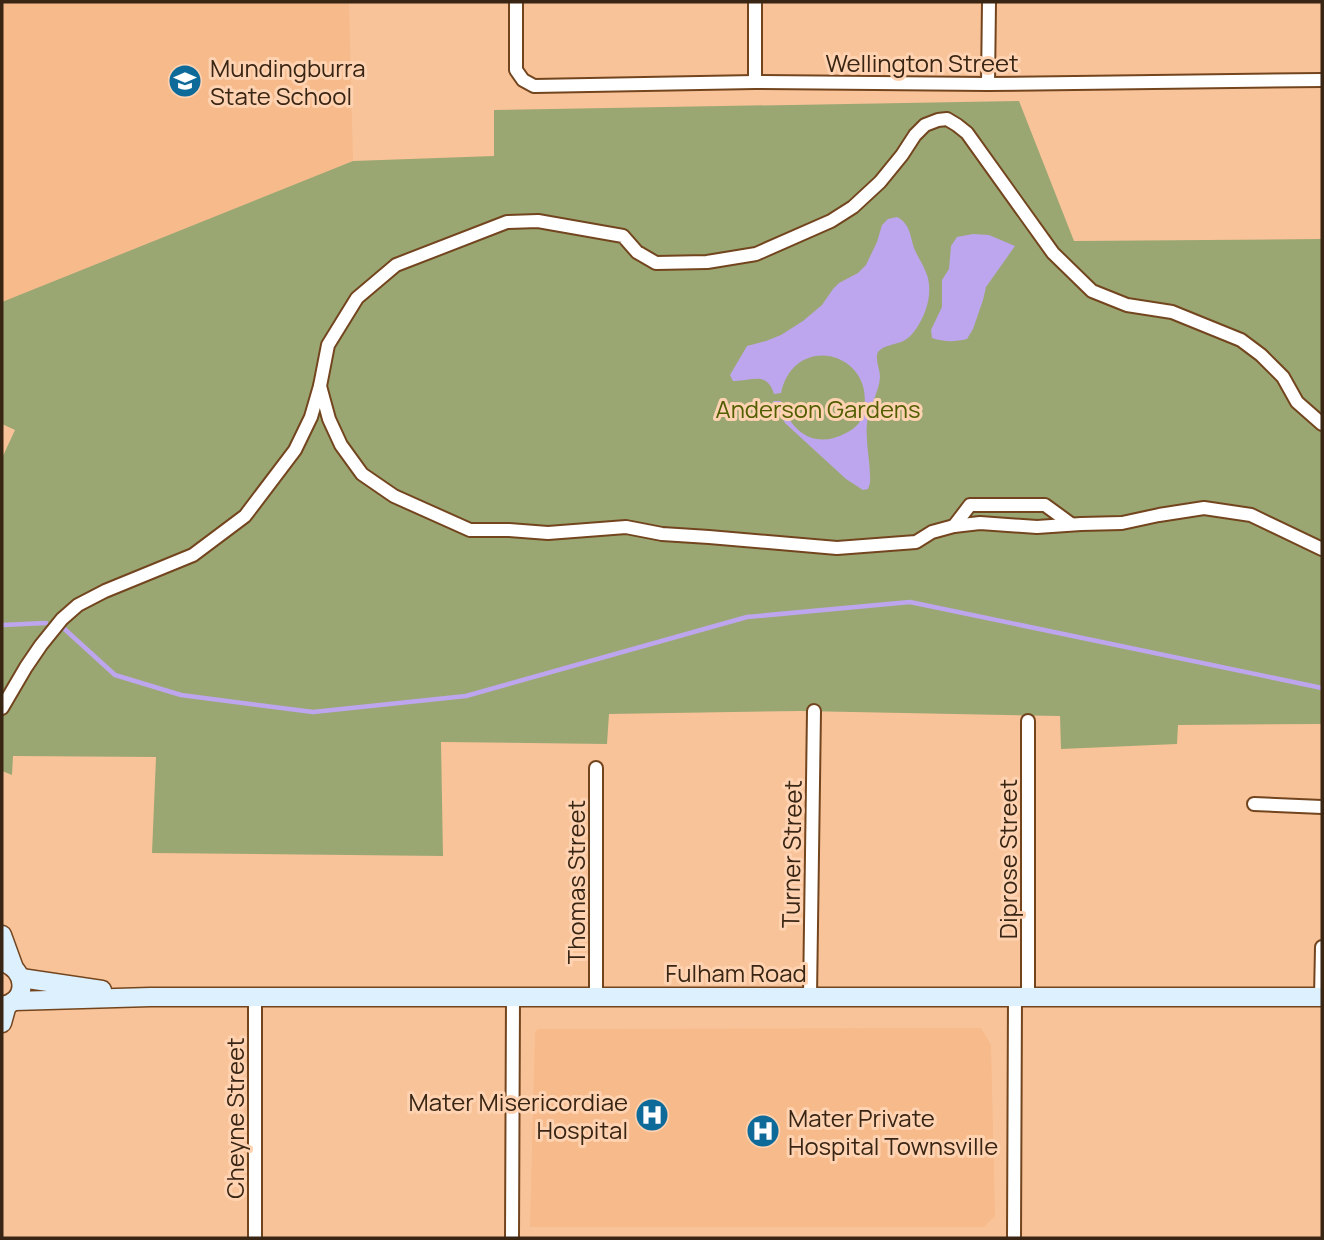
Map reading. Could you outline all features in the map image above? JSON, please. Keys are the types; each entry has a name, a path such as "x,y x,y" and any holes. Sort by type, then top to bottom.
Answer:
{"street":[{"name":"Wellington Street","path":"516,2 516,70 523,80 534,86 755,82 988,84 1322,80"},
{"path":"755,2 755,82"},
{"path":"988,84 989,2"},
{"path":"2,708 26,667 58,624 78,604 105,590 193,555 245,516 295,450 311,417 328,345 357,298 396,265 507,222 538,221 623,236 636,252 656,262 707,262 756,254 831,221 853,207 880,182 915,135 925,125 938,120 947,119 967,133 1053,253 1092,291 1127,305 1172,312 1241,340 1283,377 1297,402 1322,424"},
{"path":"320,386 329,418 341,445 362,474 394,496 470,530 548,533 626,527 662,534 837,548 916,542 933,532 980,523 1037,527 1122,523 1159,514 1204,508 1251,515 1322,549"},
{"path":"954,526 970,505 1045,505 1071,524"},
{"name":"Turner Street","path":"810,997 814,712"},
{"name":"Diprose Street","path":"1014,1238 1028,721"},
{"name":"Thomas Street","path":"596,768 596,997"},
{"path":"1254,804 1322,807"},
{"path":"2,935 12,969 22,986 19,994 8,1004 2,1023"},
{"path":"1322,947 1322,997"},
{"name":"Fulham Road","path":"12,969 150,997"},
{"name":"Fulham Road","path":"8,1004 150,997 1322,997"},
{"name":"Cheyne Street","path":"255,997 255,1238"},
{"path":"512,1238 513,998"}],"shaded area":[{"name":"Mundingburra State School","path":"2,2 349,2 353,161 2,302"},
{"path":"897,217 907,226 927,274 929,298 923,317 911,335 902,342 878,352 879,383 867,423 870,483 868,489 863,490 846,479 785,423 773,401 781,401 791,421 805,435 814,439 834,438 850,431 862,417 864,389 857,373 846,362 831,356 816,356 801,362 789,374 781,393 774,394 763,380 733,381 730,375 747,346 781,335 803,321 822,305 839,283 858,273 866,265 882,225 888,219"},
{"path":"989,235 1015,246 986,287 973,329 967,339 950,341 932,338 931,330 942,307 942,280 949,269 951,246 957,237"},
{"name":"Mater Private Hospital Townsville","path":"981,1028 991,1045 995,1216 984,1227 530,1227 535,1032 538,1029"}],"green space":[{"name":"Anderson Gardens","path":"1019,101 1074,241 1322,239 1322,724 1178,725 1177,744 1061,749 1060,716 801,711 609,714 607,744 441,742 443,856 152,853 156,757 13,756 12,775 2,771 2,458 15,430 2,424 2,302 353,161 494,156 494,110"}],"waterway":[{"path":"59,624 115,675 181,695 313,712 466,696 747,617 910,602 1322,688"},
{"path":"2,625 46,623"}],"place":[{"name":"Mundingburra State School","path":"185,81"},
{"name":"Mater Misericordiae Hospital","path":"652,1115"},
{"name":"Mater Private Hospital Townsville","path":"763,1131"}]}
